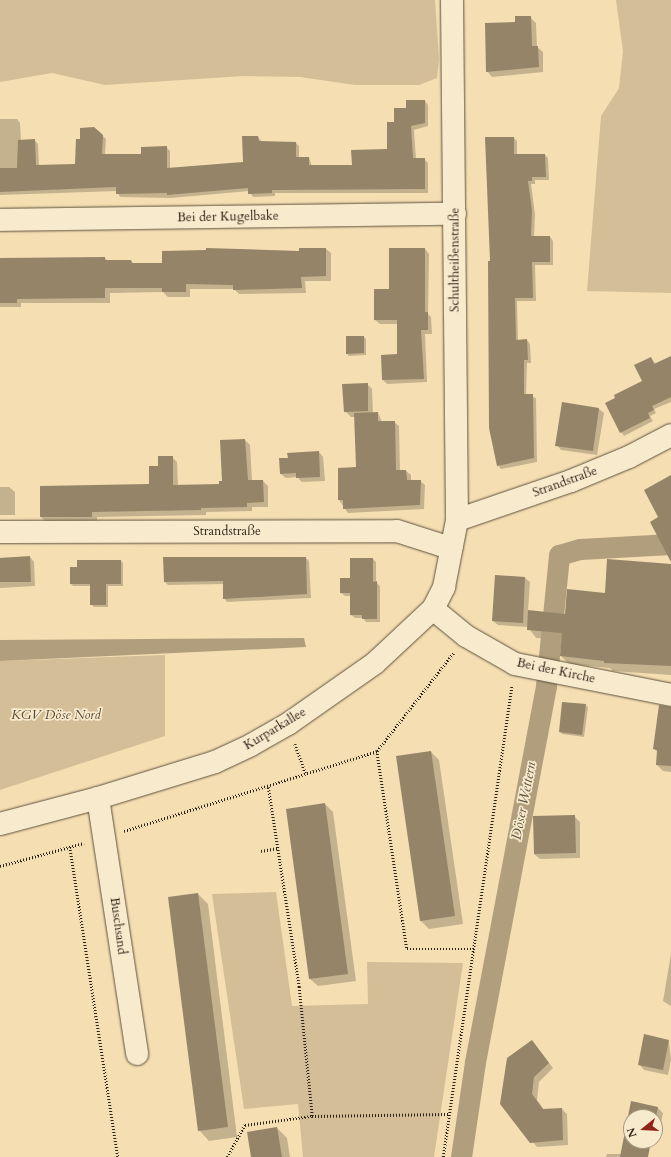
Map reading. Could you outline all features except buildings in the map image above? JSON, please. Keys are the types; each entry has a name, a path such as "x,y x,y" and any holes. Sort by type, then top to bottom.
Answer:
{"street":[{"name":"Schultheißenstraße","path":"452,0 455,214 456,520"},
{"name":"Bei der Kugelbake","path":"0,220 455,214"},
{"name":"Strandstraße","path":"456,520 571,481 629,457 671,435"},
{"name":"Kurparkallee","path":"0,824 98,798 215,762 288,724 375,663 433,609 444,587 456,520"},
{"name":"Strandstraße","path":"0,532 397,531 441,545 452,545"},
{"name":"Bei der Kirche","path":"433,609 466,636 522,666 586,677 671,695"},
{"name":"Buschsand","path":"98,798 137,1054"}],"path":[{"path":"0,866 105,837 377,751 466,636"},
{"path":"443,1157 474,949 522,666"},
{"path":"288,724 306,774"},
{"path":"377,751 407,949 474,949"},
{"path":"268,786 299,986 312,1116"},
{"path":"70,847 118,1157"},
{"path":"261,851 278,848"},
{"path":"227,1157 245,1125 312,1116 449,1114"}],"green space":[{"path":"0,0 435,0 439,59 437,78 419,85 355,85 300,77 244,76 105,85 52,73 0,82"},
{"path":"616,0 671,0 671,293 587,291 601,116 619,88 623,51"},
{"name":"KGV Döse Nord","path":"165,655 165,736 0,790 0,661"},
{"path":"276,892 292,1006 368,1004 367,962 463,963 434,1157 303,1157 298,1104 244,1109 212,894"}],"shaded area":[{"path":"304,638 306,647 0,661 0,640"}],"waterway":[{"name":"Döser Wettern","path":"461,1157 475,1062 546,686 559,555 580,549 671,544"}]}
